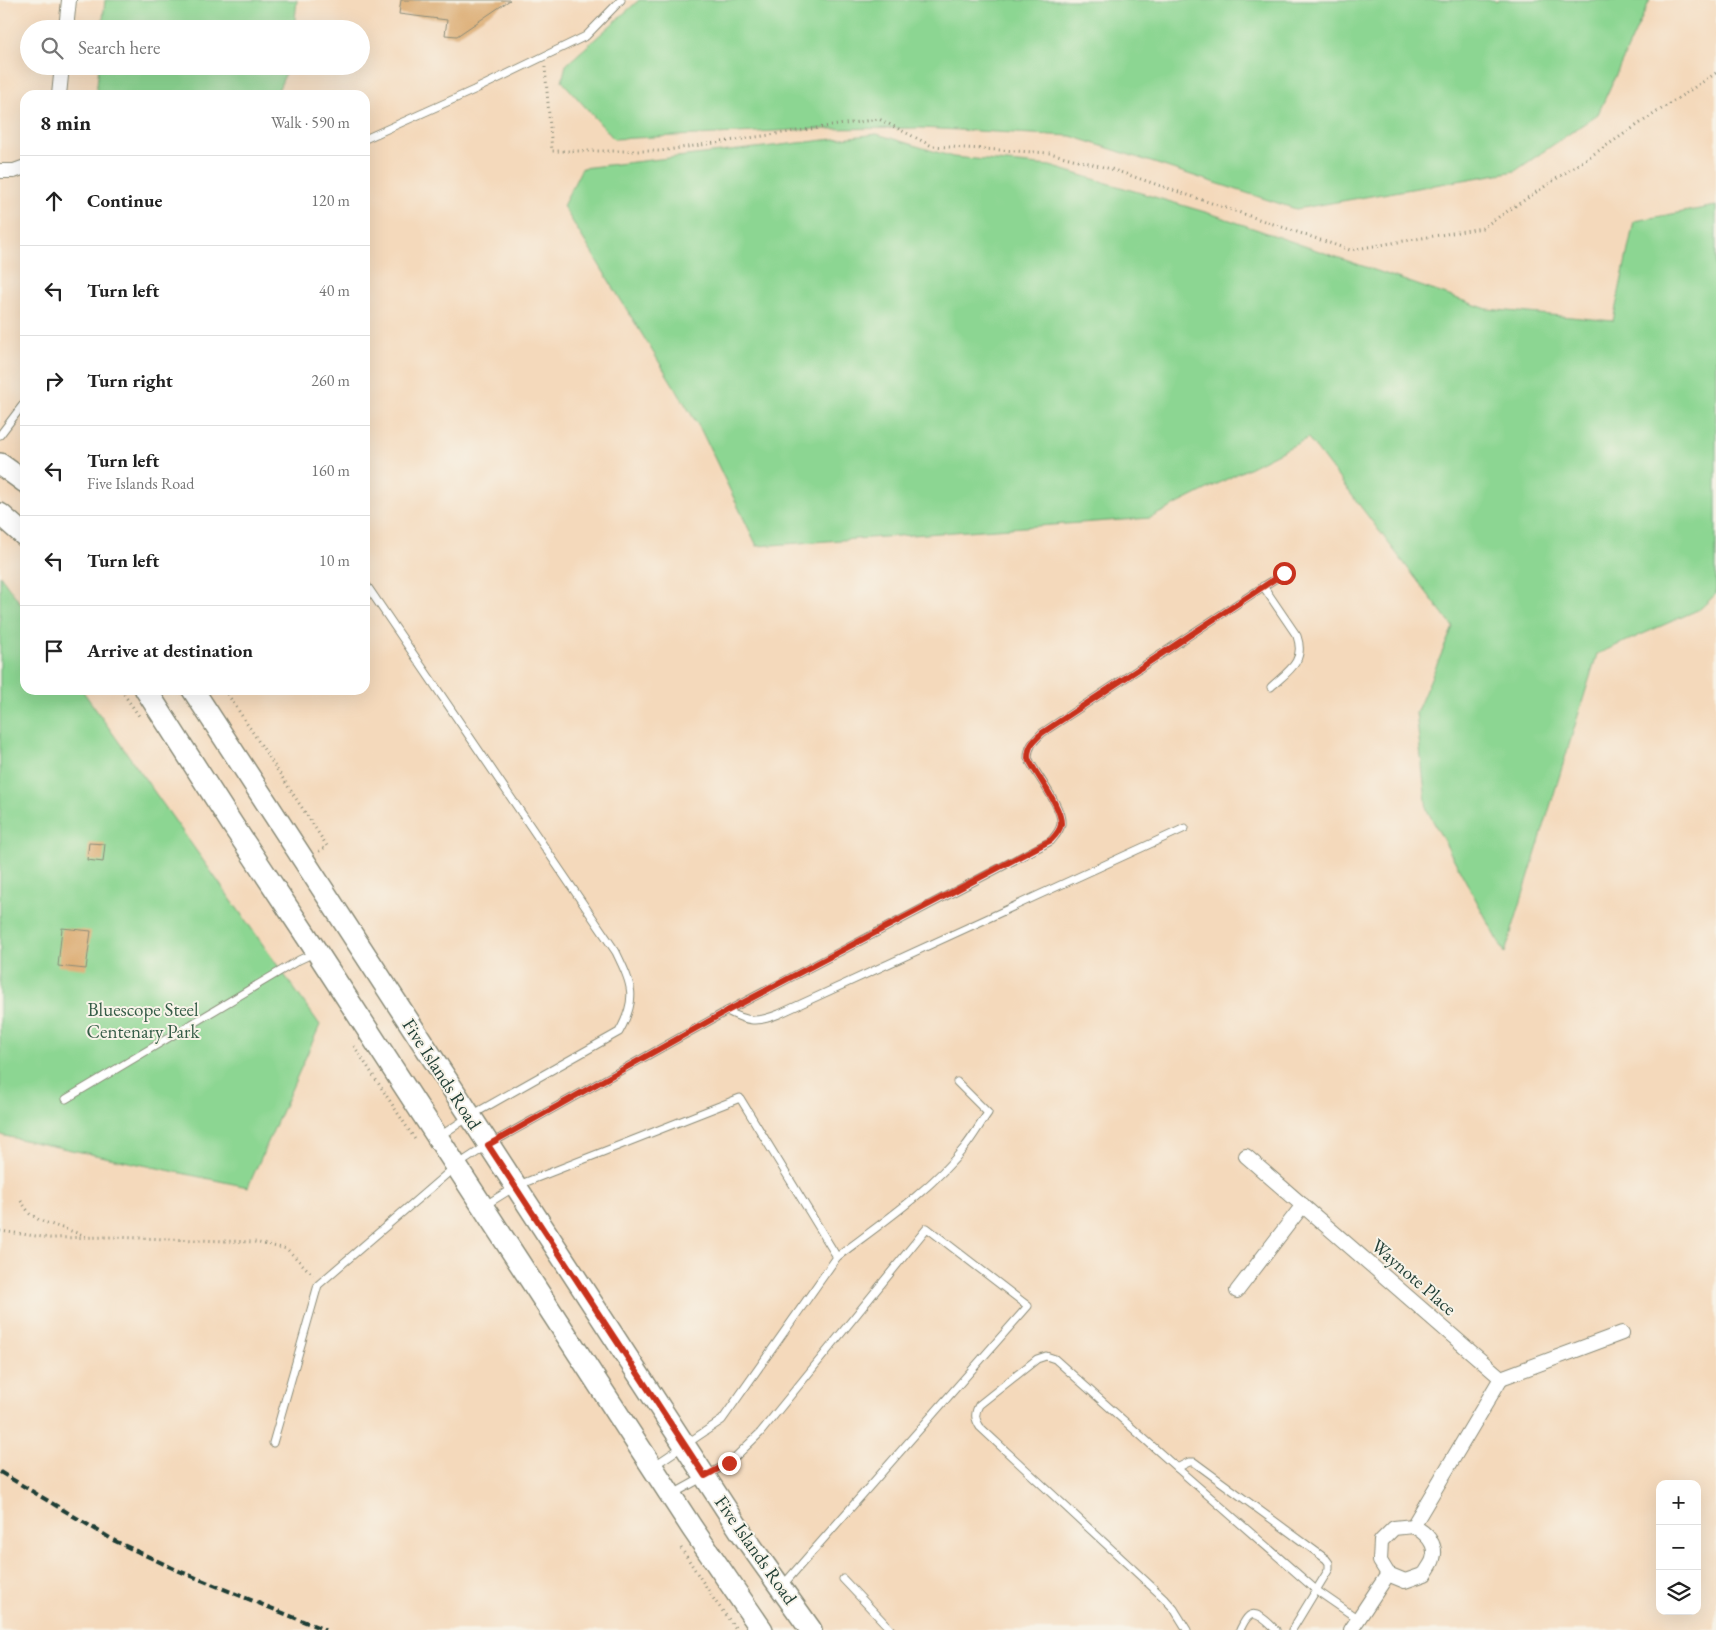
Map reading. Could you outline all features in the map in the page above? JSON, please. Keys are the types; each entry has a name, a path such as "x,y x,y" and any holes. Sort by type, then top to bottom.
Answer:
{"main road":[{"path":"0,464 20,478"},
{"path":"0,514 20,532"},
{"name":"Five Islands Road","path":"149,695 437,1138 762,1630"},
{"name":"Five Islands Road","path":"196,695 741,1532 811,1630"}],"street":[{"path":"67,20 69,0"},
{"path":"60,90 61,75"},
{"path":"0,171 14,171 20,169"},
{"name":"Waynote Place","path":"1246,1156 1501,1378"},
{"path":"1236,1291 1303,1206"},
{"path":"1413,1526 1501,1378 1622,1333"},
{"path":"1413,1526 1424,1532 1433,1544 1434,1558 1425,1574 1405,1581 1388,1574 1380,1561 1381,1541 1394,1528 1413,1526"},
{"path":"1353,1627 1388,1574"}],"lane":[{"path":"370,137 586,36 621,0"},
{"path":"0,435 20,409"},
{"path":"273,1443 318,1284 456,1166 488,1145 727,1011 1051,840 1058,833 1061,826 1059,811 1028,758 1028,750 1031,744 1042,733 1284,573"},
{"path":"1263,586 1297,636 1300,645 1300,655 1295,664 1271,687"},
{"path":"370,590 616,952 628,976 632,997 629,1015 619,1032 470,1116 437,1138"},
{"path":"727,1011 744,1019 754,1021 767,1019 1185,828"},
{"path":"66,1099 299,960 317,952"},
{"path":"652,1466 722,1420 837,1257 904,1206 964,1148 988,1112 957,1082"},
{"path":"483,1207 516,1186 740,1098 837,1257"},
{"path":"672,1495 729,1463 760,1433 928,1228 1028,1306 781,1587"},
{"path":"1187,1630 1164,1598 980,1427 975,1420 974,1412 979,1405 1037,1359 1046,1356 1055,1359 1316,1590 1353,1627"},
{"path":"1177,1468 1189,1462 1194,1462 1329,1563 1329,1569 1292,1630"},
{"path":"843,1579 891,1630"},
{"path":"1240,1630 1249,1616 1254,1614 1258,1615 1276,1630"}],"path":[{"path":"544,56 552,151 660,151 879,119 932,146 1050,153 1111,169 1350,250 1482,228 1716,73"},
{"path":"228,695 327,846 316,854"},
{"path":"21,1200 30,1214 41,1221 89,1237"},
{"path":"0,1231 50,1238 89,1237 254,1242 287,1250 311,1272 318,1284"}],"green space":[{"path":"105,0 297,0 295,20 103,20"},
{"path":"639,0 1493,0 1497,2 1498,0 1650,0 1598,114 1515,171 1296,209 1071,136 921,128 817,129 614,139 562,81 566,65"},
{"path":"98,75 285,75 278,90 97,90"},
{"path":"877,134 953,157 1050,166 1215,215 1487,309 1613,321 1634,221 1716,206 1716,594 1700,609 1597,654 1505,953 1427,810 1416,713 1453,627 1308,438 1150,518 757,546 701,430 563,206 582,168"},
{"name":"Bluescope Steel Centenary Park","path":"0,575 20,603 20,695 86,695 320,1025 248,1187 0,1135"}],"building":[{"path":"401,0 510,0 457,36 445,35 447,20 399,14"},
{"path":"89,843 105,844 103,862 87,860"},
{"path":"62,928 91,931 86,969 58,966"}],"railway":[{"path":"0,1472 115,1541 179,1571 325,1630"}],"route":[{"path":"729,1463 705,1476 488,1145 727,1011 1051,840 1058,833 1061,826 1061,818 1059,811 1028,758 1028,750 1031,744 1042,733 1284,573"}]}
